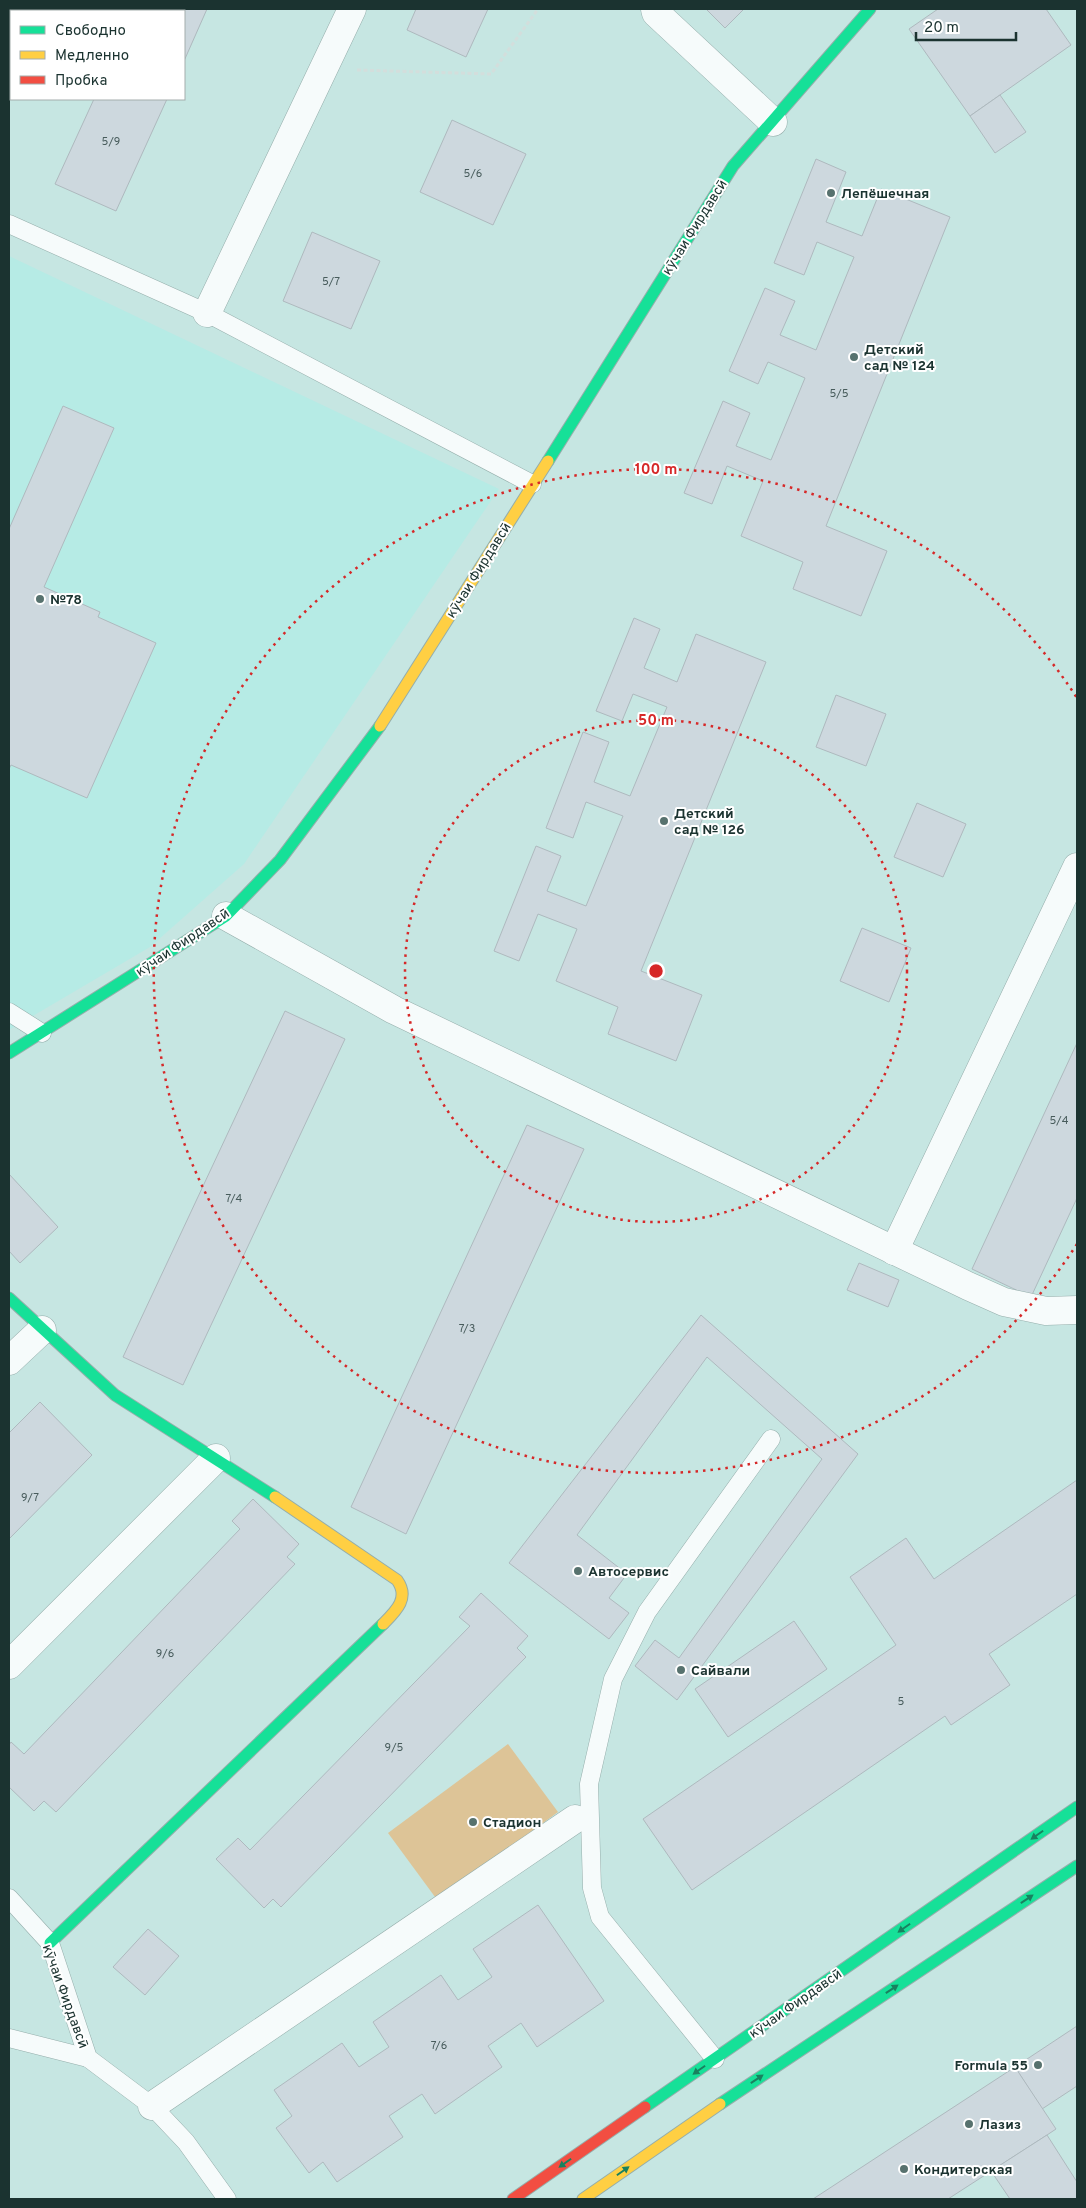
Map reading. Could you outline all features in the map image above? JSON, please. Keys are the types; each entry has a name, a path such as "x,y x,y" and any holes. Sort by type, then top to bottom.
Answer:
{"street":[{"path":"208,313 352,9"},
{"path":"655,9 656,13 773,122"},
{"name":"кӯчаи Фирдавсӣ","path":"9,1053 226,916 280,860 392,709 733,166 870,9"},
{"path":"894,1251 1077,867"},
{"path":"226,916 394,1010 1004,1302 1046,1311 1077,1310"},
{"path":"9,1298 114,1395 216,1458 393,1575 402,1585 404,1594 398,1609 50,1943"},
{"path":"9,1361 42,1330"},
{"path":"9,1665 216,1458"},
{"name":"кӯчаи Фирдавсӣ","path":"513,2199 1077,1807"},
{"path":"152,2106 576,1819"},
{"path":"583,2199 744,2088 1077,1867"}],"lane":[{"path":"9,224 208,313 532,484"},
{"path":"9,1012 42,1033"},
{"path":"715,2059 600,1917 592,1888 589,1784 613,1679 647,1612 771,1439"},
{"name":"кӯчаи Фирдавсӣ","path":"9,1898 50,1943 88,2058 152,2106 186,2142 227,2199"},
{"path":"9,2038 88,2058"}],"path":[{"path":"324,69 492,74 538,9"}],"shaded area":[{"path":"9,256 499,489 244,864 150,947 9,1030"},
{"name":"Стадион","path":"508,1744 558,1812 438,1901 388,1833"}],"building":[{"path":"207,9 185,59 185,10 134,10"},
{"path":"416,9 488,9 466,57 407,30"},
{"path":"706,9 744,9 725,28"},
{"path":"938,9 1046,9 1071,45 970,116 909,29"},
{"path":"1000,95 1026,132 995,153 970,116"},
{"path":"94,100 167,100 116,211 55,184"},
{"path":"452,120 526,154 493,225 420,192"},
{"path":"816,159 846,172 826,222 862,236 881,189 950,217 826,526 887,551 861,616 793,589 803,562 741,536 763,481 727,466 712,504 684,493 723,401 750,413 736,446 771,460 805,378 768,362 758,384 729,371 765,288 795,301 780,335 816,350 854,257 817,242 804,275 774,263"},
{"path":"312,232 380,261 351,329 283,301"},
{"name":"№78","path":"63,406 114,428 44,587 100,612 98,617 156,643 87,798 11,765 9,769 9,529"},
{"path":"634,618 660,629 644,668 677,682 696,634 766,662 641,971 702,995 676,1061 608,1034 618,1007 556,981 577,929 538,914 519,961 494,951 536,846 561,856 547,891 586,906 623,816 586,802 573,838 546,828 583,732 609,742 594,782 630,796 667,707 633,694 622,721 596,711"},
{"path":"836,695 886,714 866,766 816,747"},
{"path":"917,803 966,824 943,877 894,857"},
{"path":"862,928 911,948 889,1002 840,981"},
{"path":"285,1011 345,1039 183,1385 123,1357"},
{"path":"1077,1043 1077,1198 1031,1297 972,1269"},
{"path":"527,1125 584,1149 406,1534 351,1507"},
{"path":"9,1174 58,1227 20,1263 9,1251"},
{"path":"859,1263 899,1280 888,1307 847,1290"},
{"path":"701,1315 858,1454 677,1700 635,1666 655,1640 679,1658 822,1459 707,1357 577,1535 627,1574 609,1598 629,1613 609,1639 509,1563"},
{"path":"40,1402 92,1455 9,1539 9,1433"},
{"path":"1077,1480 1077,1594 989,1654 1010,1685 951,1725 945,1716 692,1890 643,1819 896,1645 850,1577 906,1538 934,1579"},
{"path":"253,1499 299,1544 287,1557 295,1564 56,1812 44,1801 34,1811 9,1787 9,1745 11,1742 24,1754 240,1529 232,1521"},
{"path":"481,1593 528,1636 517,1648 526,1657 281,1907 273,1899 264,1908 216,1859 238,1838 250,1850 470,1626 459,1617"},
{"path":"794,1621 827,1669 728,1737 695,1689"},
{"path":"538,1905 604,2001 537,2047 521,2023 488,2046 502,2067 435,2114 422,2094 389,2116 403,2137 337,2182 323,2162 309,2173 276,2128 292,2116 274,2090 342,2043 359,2067 389,2047 373,2022 441,1975 458,2000 492,1977 473,1949"},
{"path":"148,1929 179,1956 145,1995 113,1967"},
{"path":"1077,2026 1077,2086 1042,2109 1015,2067"},
{"path":"1015,2067 1056,2129 1047,2135 948,2199 813,2199"},
{"path":"1047,2135 1077,2182 1077,2199 1010,2199 991,2171"}],"traffic: fast":[{"path":"548,461 733,166 870,9"},
{"path":"9,1053 226,916 280,860 380,726"},
{"path":"9,1298 115,1395 275,1497"},
{"path":"50,1943 383,1624"},
{"path":"645,2107 1077,1807"},
{"path":"720,2104 1077,1866"}],"traffic: slow":[{"path":"380,726 548,461"},
{"path":"275,1497 397,1580 401,1587 402,1598 397,1609 383,1624"},
{"path":"583,2199 720,2104"}],"traffic: jam":[{"path":"513,2199 645,2107"}],"place":[{"name":"Лепёшечная","path":"831,193"},
{"name":"Детский сад № 124","path":"854,357"},
{"name":"№78","path":"40,599"},
{"name":"Детский сад № 126","path":"664,821"},
{"name":"Автосервис","path":"578,1571"},
{"name":"Сайвали","path":"681,1670"},
{"name":"Стадион","path":"473,1822"},
{"name":"Formula 55","path":"1038,2065"},
{"name":"Лазиз","path":"969,2124"},
{"name":"Кондитерская","path":"904,2169"}]}
